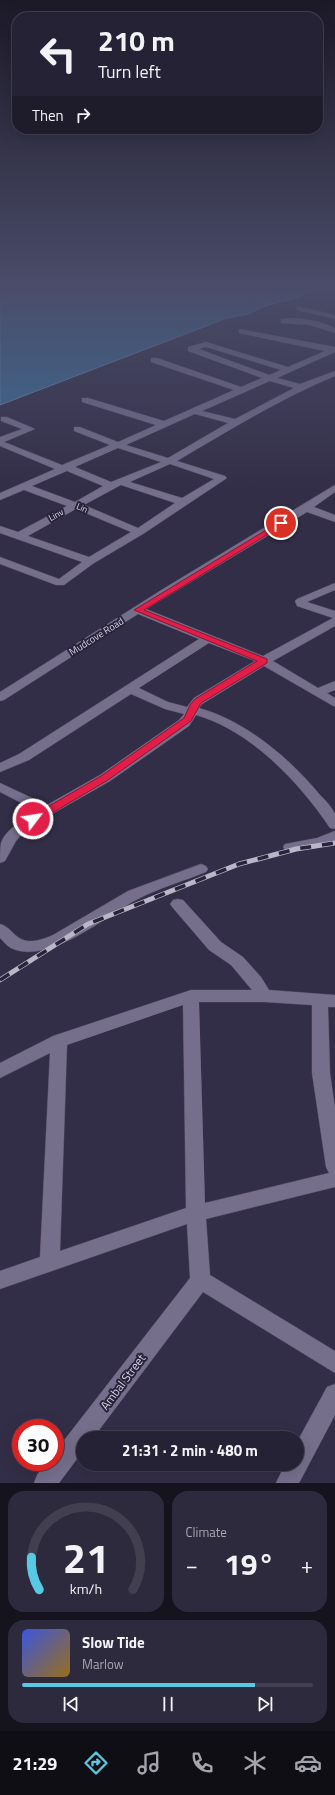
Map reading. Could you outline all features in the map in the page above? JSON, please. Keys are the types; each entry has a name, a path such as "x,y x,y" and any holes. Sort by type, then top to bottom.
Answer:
{"street":[{"path":"205,354 269,378 301,387"},
{"path":"239,354 286,369"},
{"path":"0,497 322,354"},
{"path":"154,360 241,390"},
{"path":"0,441 110,486 170,461 236,422 301,387 335,373"},
{"path":"85,400 164,424"},
{"path":"193,411 236,422"},
{"path":"0,441 30,429 4,418"},
{"path":"0,560 60,583 90,561 139,532 222,478 118,445 77,429"},
{"path":"121,482 183,502"},
{"name":"Linv","path":"19,536 110,486"},
{"name":"Lin","path":"25,487 75,505 139,532"},
{"name":"Mudcove Road","path":"0,697 138,610 306,508 335,488"},
{"path":"306,508 335,518"},
{"path":"1,530 90,561"},
{"path":"335,586 306,598 301,601 301,604 335,615"},
{"path":"138,610 264,661 319,692 335,703"},
{"path":"0,858 7,844 18,830 47,811 105,778 184,723 190,716 198,701 264,661 335,621"},
{"path":"0,768 24,757 209,638"},
{"path":"319,692 335,685"},
{"path":"130,689 172,707 192,710 206,715 238,731 276,756 312,791 335,824"},
{"path":"0,787 47,811"},
{"path":"290,847 320,842 335,836"},
{"path":"0,929 16,944 41,946 58,939 133,896 201,869"},
{"path":"178,904 216,946 241,966 255,981 264,996"},
{"path":"191,996 196,1213 200,1280 335,1364"},
{"path":"0,1071 59,1041 191,996 264,996 328,1000 321,1073 335,1168"},
{"path":"50,1263 59,1041"},
{"path":"0,1280 196,1213 335,1179"},
{"name":"Ambal Street","path":"45,1483 200,1280"},
{"path":"287,1483 335,1394"}],"water":[{"path":"0,354 133,354 0,405"}],"railway":[{"path":"0,980 88,924 239,864 296,849 335,843"}],"route":[{"path":"33,819 105,778 188,720 194,705 198,701 264,661 138,610 281,523"}]}
